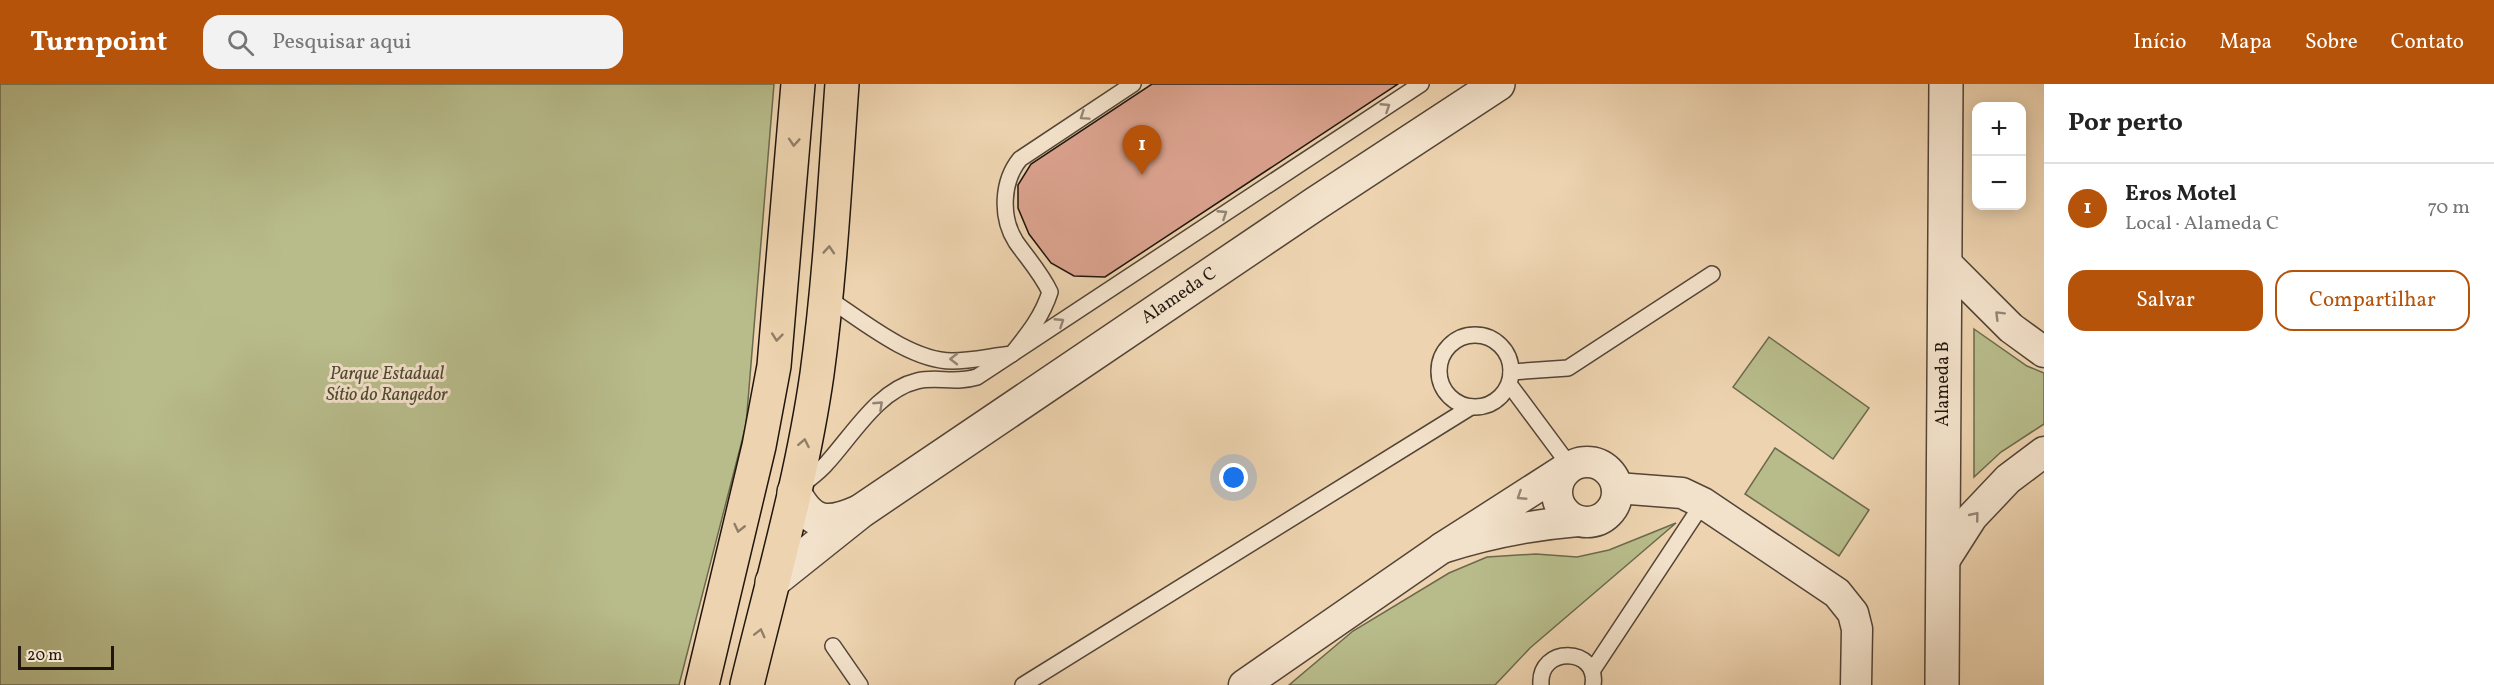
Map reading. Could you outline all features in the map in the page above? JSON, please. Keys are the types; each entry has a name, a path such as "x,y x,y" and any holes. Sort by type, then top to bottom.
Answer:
{"main road":[{"path":"702,685 759,446 774,366 798,84"},
{"path":"748,683 794,492 817,376 826,297 842,84"}],"street":[{"name":"Alameda C","path":"772,582 861,512 1305,210 1498,84"},
{"name":"Alameda B","path":"1942,685 1946,84"},
{"path":"1944,261 2012,328 2044,352"},
{"path":"1942,564 1972,517 2008,479 2044,452"},
{"path":"1254,681 1442,548 1570,466 1590,461 1600,464 1608,470 1617,488 1617,498 1607,515 1588,522 1514,527 1442,548"},
{"path":"1570,466 1563,472 1556,491 1562,510 1578,521"},
{"path":"1617,488 1682,493 1703,503 1837,593 1854,613 1857,628 1856,685"},
{"name":"Alameda C","path":"794,492 804,508 823,521 838,520 861,512"}],"lane":[{"path":"826,297 900,345 927,356 950,361 1012,354 1034,327 1050,292 1042,274 1015,240 1006,209 1006,184 1012,169 1020,159 1133,84"},
{"path":"794,492 824,466 871,413 900,387 918,381 959,382 977,377 1421,84"},
{"path":"1510,378 1569,368 1712,274"},
{"path":"1023,685 1471,407 1495,402 1510,378 1510,361 1505,350 1487,336 1476,334 1454,341 1445,350 1440,362 1442,386 1459,404 1471,407"},
{"path":"1510,378 1570,466"},
{"path":"1541,685 1543,670 1548,663 1563,654 1581,658 1593,678 1703,503"},
{"path":"833,646 860,685"}],"green space":[{"name":"Parque Estadual Sítio do Rangedor","path":"0,84 774,84 746,425 679,685 0,685"},
{"path":"1974,329 2027,366 2044,373 2044,424 2001,452 1974,477"},
{"path":"1769,337 1869,408 1833,459 1733,387"},
{"path":"1775,448 1869,510 1839,556 1745,494"},
{"path":"1676,523 1530,648 1495,685 1289,685 1353,631 1449,573 1487,557 1536,554 1577,557 1609,550"}],"building":[{"path":"1152,84 1398,84 1105,277 1074,276 1051,263 1029,234 1018,208 1018,185 1031,164"}],"place":[{"name":"Eros Motel","path":"1142,175"}]}
